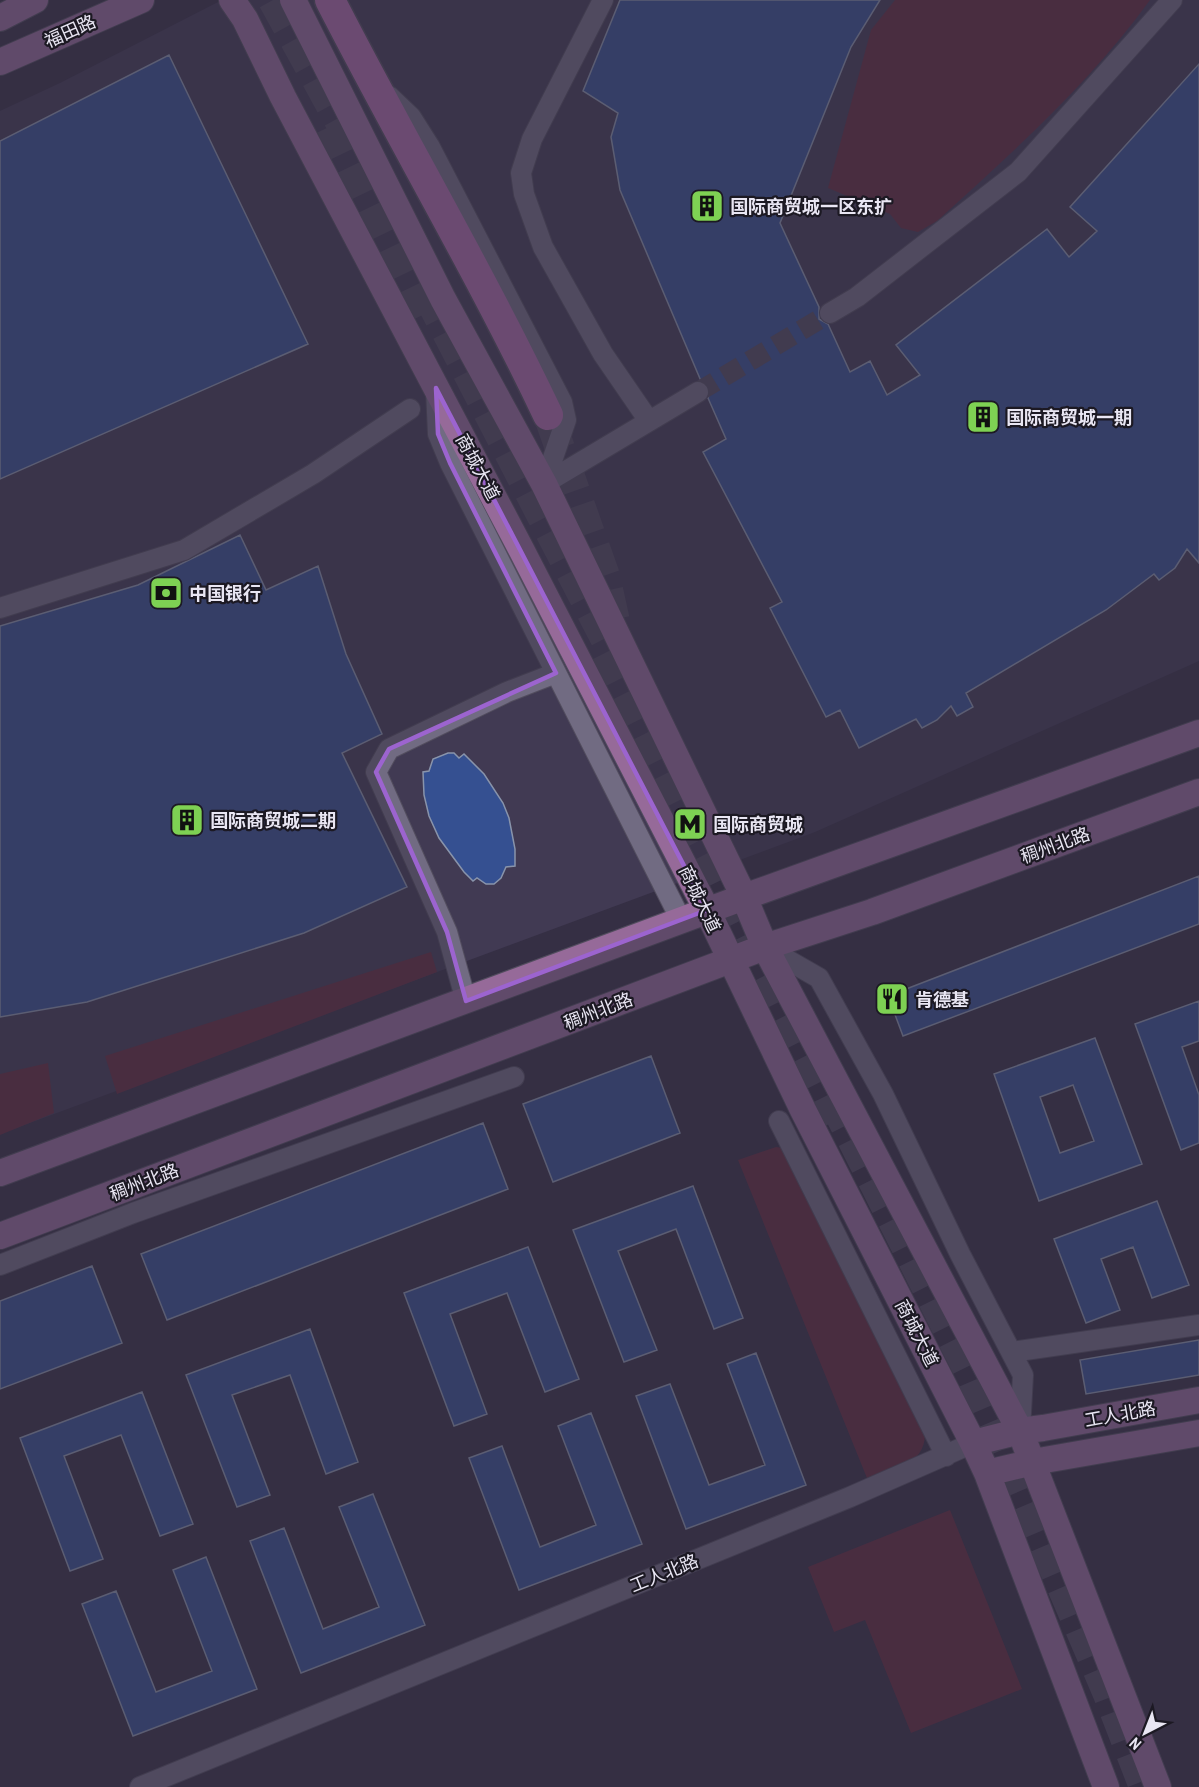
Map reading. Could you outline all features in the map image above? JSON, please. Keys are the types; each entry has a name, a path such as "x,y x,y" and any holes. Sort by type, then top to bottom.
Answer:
{"highway":[{"path":"330,0 514,344 548,415"}],"main road":[{"path":"0,18 35,0"},
{"name":"福田路","path":"0,62 141,0"},
{"name":"商城大道","path":"232,0 245,19 283,97 707,910 803,1110 973,1443 987,1473 1106,1787"},
{"path":"293,0 443,299 544,484 744,897 765,948 1020,1431 1158,1787"},
{"path":"0,1173 707,910 1199,733"},
{"name":"稠州北路","path":"0,1236 765,948 872,912 1199,792"},
{"name":"工人北路","path":"973,1443 1020,1431 1199,1400"},
{"name":"工人北路","path":"987,1473 1033,1462 1199,1433"}],"street":[{"path":"603,0 532,139 521,173 524,194 543,247 603,354 649,421"},
{"path":"830,313 858,297 1018,172 1172,0"},
{"path":"369,76 411,117 430,147 562,402 566,420 544,484"},
{"path":"436,388 438,434 450,463 681,920"},
{"path":"544,484 698,392"},
{"path":"0,608 184,550 314,474 410,409"},
{"path":"466,1001 447,932 376,772 389,749 507,692 556,673"},
{"path":"765,948 819,978 883,1094 960,1254 1023,1375 1020,1431"},
{"path":"0,1265 133,1213 514,1077"},
{"path":"779,1121 946,1455"},
{"path":"1011,1352 1199,1325"},
{"name":"工人北路","path":"140,1787 828,1506 973,1443"}],"highlighted area":[{"path":"436,388 707,910 466,1001 447,932 376,772 389,749 556,673 450,463 438,434"}],"shaded area":[{"path":"222,0 1199,0 1199,661 815,832 0,1134 0,111"},
{"path":"895,0 1150,0 1102,60 1050,116 937,221 918,232 901,228 890,214 828,188 871,30"},
{"path":"431,952 437,972 117,1094 105,1056"},
{"path":"48,1063 54,1113 0,1135 0,1074"},
{"path":"776,1147 783,1148 925,1433 924,1444 914,1460 897,1471 869,1483 738,1160"},
{"path":"950,1510 1022,1689 911,1733 865,1620 834,1632 808,1567"}],"building":[{"name":"国际商贸城一期","path":"620,0 880,0 851,47 780,223 819,307 819,319 828,324 850,372 870,361 887,395 920,375 896,345 1047,229 1069,257 1097,231 1070,207 1199,64 1199,563 1187,549 1175,568 1159,580 1154,574 1106,610 966,693 973,707 957,716 951,706 937,720 922,728 916,719 859,748 840,710 826,717 770,608 782,602 703,452 726,439 708,398 709,386 701,381 620,190 611,137 618,113 583,91"},
{"path":"169,55 308,344 0,479 0,141"},
{"name":"国际商贸城二期","path":"240,535 266,590 318,566 346,654 382,734 342,753 407,887 304,933 87,1002 0,1017 0,626 138,585"},
{"path":"454,753 459,758 464,754 484,774 503,803 509,818 515,849 515,866 506,867 501,878 494,884 486,884 477,878 473,881 464,872 439,838 429,816 424,795 423,772 429,771 433,759"},
{"path":"1199,876 1199,924 903,1036 888,996"},
{"path":"1199,1001 1199,1041 1182,1047 1199,1095 1199,1143 1181,1150 1135,1024"},
{"path":"1095,1038 1142,1164 1039,1201 994,1074","holes":["1073,1085 1094,1141 1060,1153 1040,1097"]},
{"path":"651,1056 680,1133 553,1182 523,1104"},
{"path":"483,1123 508,1189 167,1320 141,1254"},
{"path":"693,1186 743,1318 714,1329 676,1229 618,1251 657,1350 624,1362 573,1230"},
{"path":"1157,1201 1189,1285 1152,1298 1133,1247 1101,1259 1120,1310 1086,1323 1054,1239"},
{"path":"528,1247 579,1379 545,1392 507,1293 450,1314 487,1414 454,1426 404,1293"},
{"path":"92,1266 122,1343 0,1389 0,1301"},
{"path":"310,1329 358,1462 326,1474 290,1375 232,1395 270,1495 237,1507 186,1375"},
{"path":"1199,1340 1199,1375 1086,1394 1080,1360"},
{"path":"756,1353 806,1485 686,1529 636,1396 670,1384 709,1485 765,1465 727,1364"},
{"path":"142,1392 193,1524 160,1536 121,1435 64,1456 103,1559 70,1571 20,1438"},
{"path":"591,1413 642,1544 519,1590 469,1458 502,1446 540,1547 596,1525 558,1426"},
{"path":"373,1494 425,1625 301,1673 250,1541 284,1528 323,1629 379,1607 339,1507"},
{"path":"206,1557 257,1689 133,1736 82,1604 116,1591 156,1692 212,1671 173,1570"}],"tunnel":[{"path":"273,0 351,142"},
{"path":"331,126 425,320"},
{"path":"426,292 622,671"},
{"path":"698,392 830,313"},
{"path":"550,420 605,576 616,626"},
{"path":"599,656 833,1122"},
{"path":"832,1099 973,1380 1108,1694 1144,1787"}],"place":[{"name":"国际商贸城一区东扩","path":"707,206"},
{"name":"国际商贸城一期","path":"983,417"},
{"name":"中国银行","path":"166,593"},
{"name":"国际商贸城二期","path":"187,820"},
{"name":"国际商贸城","path":"690,824"},
{"name":"肯德基","path":"892,999"}]}
